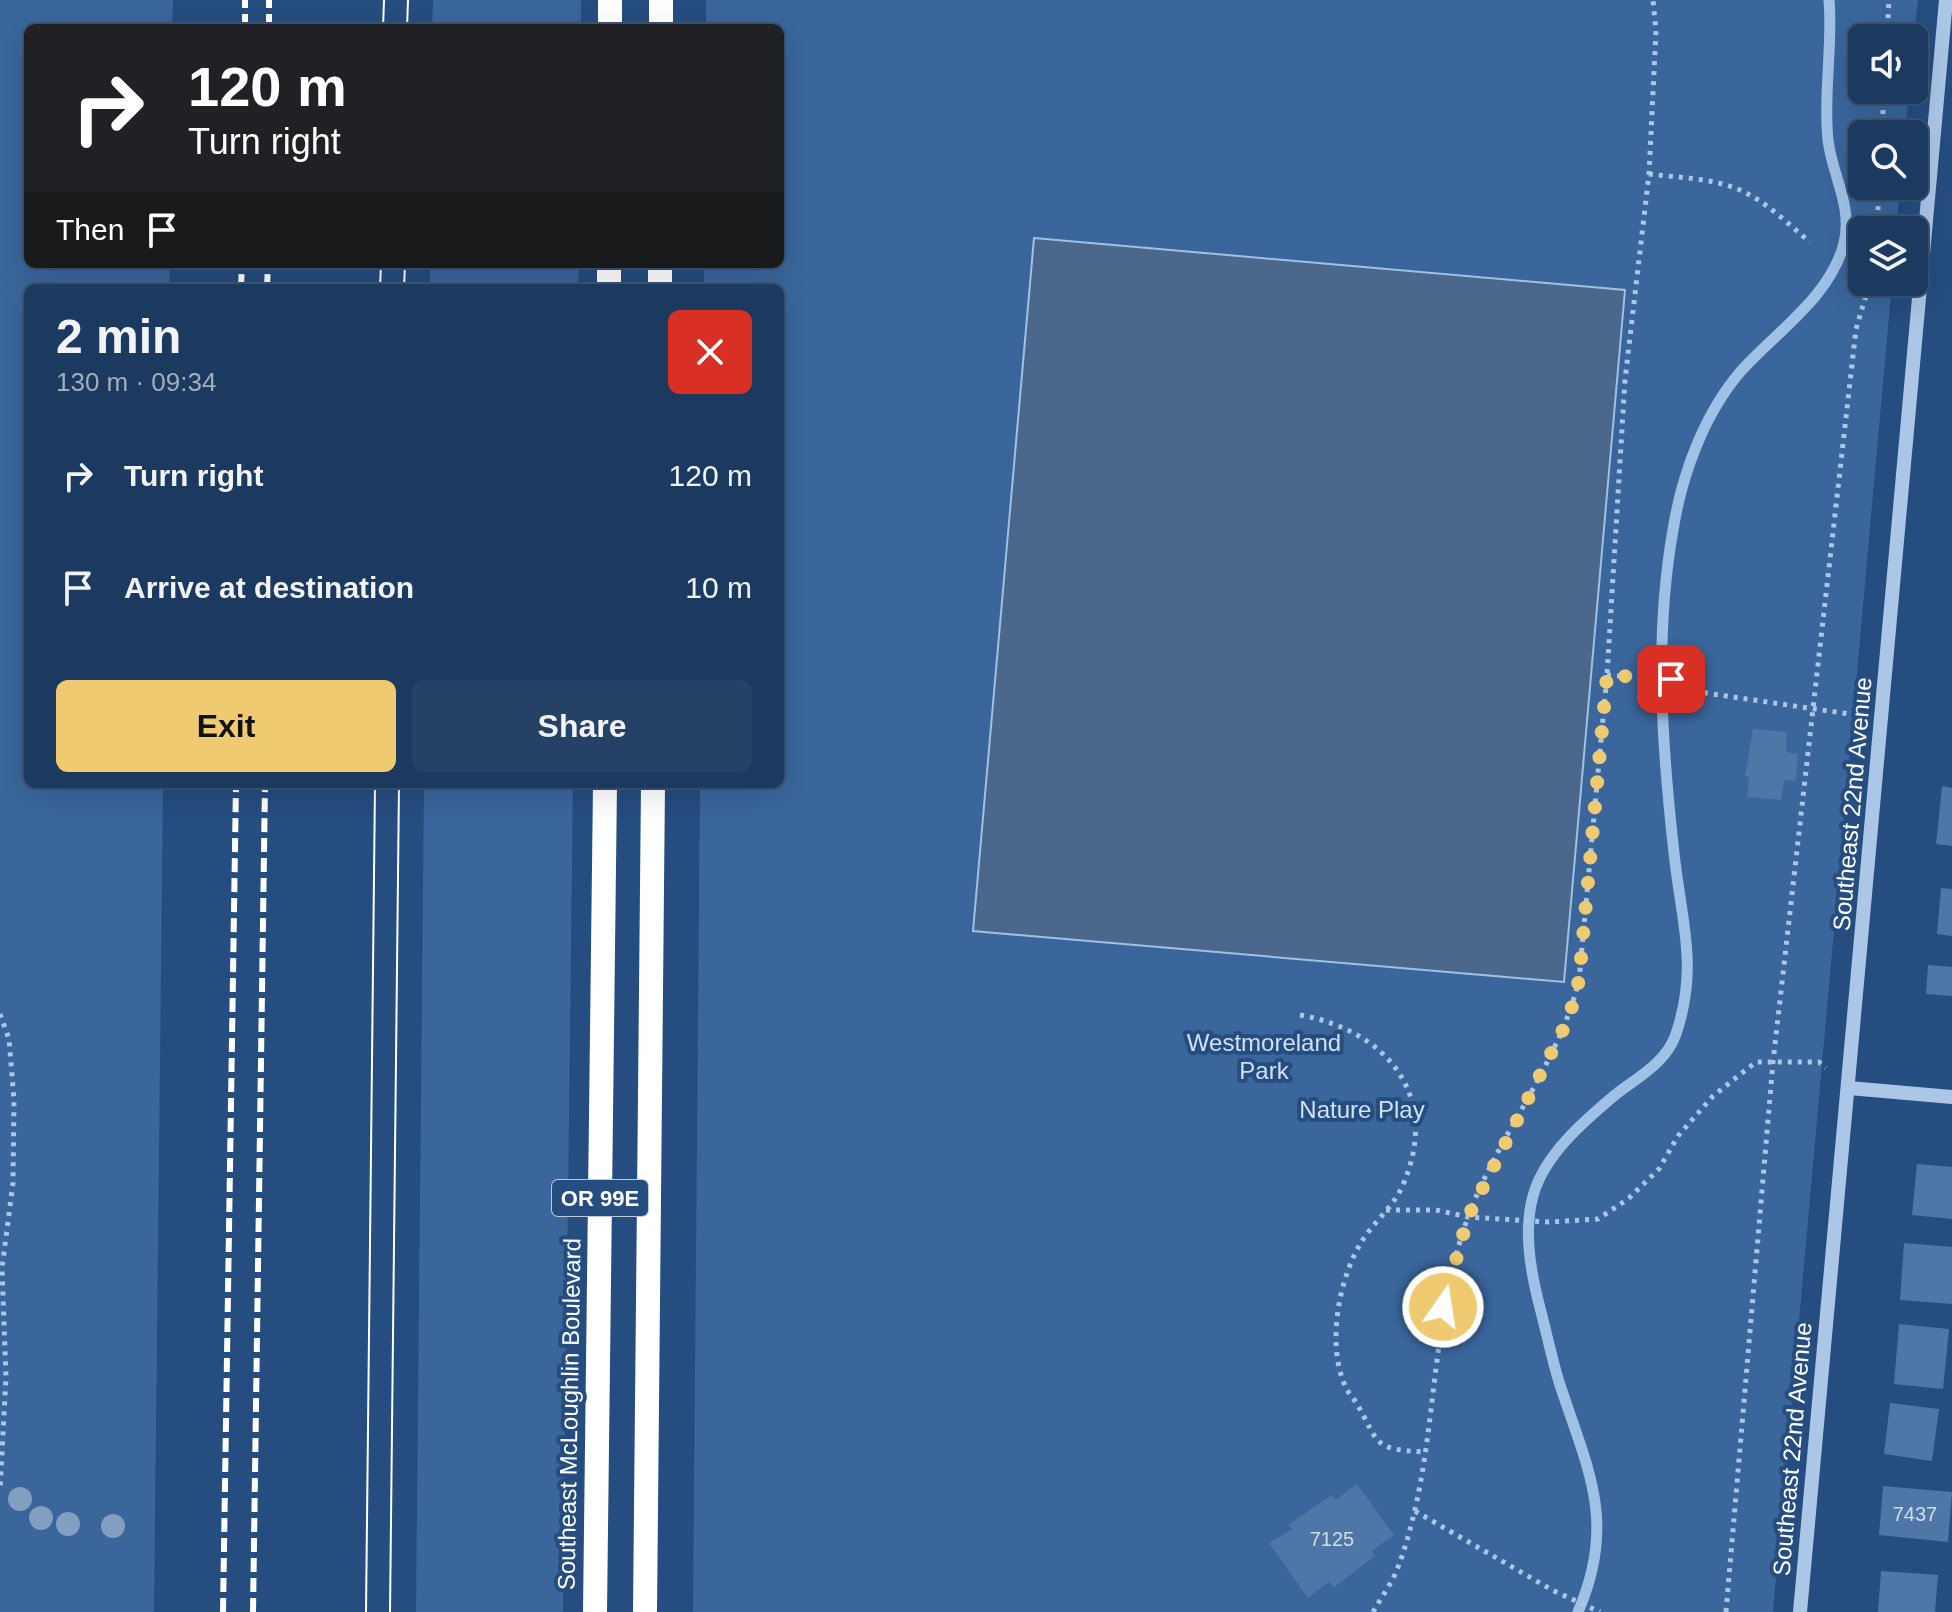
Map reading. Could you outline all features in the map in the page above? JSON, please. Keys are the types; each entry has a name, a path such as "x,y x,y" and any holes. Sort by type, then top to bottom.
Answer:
{"highway":[{"path":"610,0 610,24"},
{"path":"661,0 661,24"},
{"name":"Southeast McLoughlin Boulevard","path":"595,1612 605,788"},
{"name":"OR 99E","path":"645,1612 653,788"}],"street":[{"name":"Southeast 22nd Avenue","path":"1800,1612 1946,0"},
{"path":"1849,1088 1952,1097"}],"path":[{"path":"1373,1612 1396,1572 1415,1511 1437,1336 1449,1278 1468,1217 1569,1018 1579,980 1607,675 1625,380 1649,174 1656,31 1653,0"},
{"path":"1888,24 1889,0"},
{"path":"1649,174 1743,191 1765,204 1810,242"},
{"path":"1726,1612 1773,1062 1856,329 1866,296"},
{"path":"1607,675 1671,679 1699,692 1881,718"},
{"path":"0,1014 9,1039 14,1100 13,1183 2,1268 6,1377 0,1490"},
{"path":"1300,1015 1326,1020 1358,1034 1388,1056 1398,1067 1413,1108 1415,1136 1401,1190 1351,1259 1338,1322 1338,1359 1344,1385 1374,1439 1391,1450 1423,1452"},
{"path":"1385,1210 1436,1210 1468,1217 1549,1222 1598,1219 1628,1199 1659,1169 1678,1136 1713,1096 1756,1062 1819,1062 1849,1088"},
{"path":"1415,1511 1552,1590 1600,1612"}],"green space":[{"path":"0,0 173,0 172,24 24,24 24,268 170,268 169,284 24,284 24,788 163,788 154,1612 0,1612"},
{"path":"433,0 581,0 581,24 432,24"},
{"name":"Westmoreland Park","path":"706,0 1918,0 1916,24 1848,24 1848,104 1908,104 1906,120 1848,120 1848,200 1899,200 1897,216 1848,216 1848,296 1891,296 1773,1612 693,1612 700,788 784,788 784,284 704,284 704,268 784,268 784,24 706,24"},
{"path":"430,268 579,268 578,284 430,284"},
{"path":"424,788 573,788 563,1612 416,1612"}],"shaded area":[{"path":"1034,238 1625,290 1564,982 973,931"}],"building":[{"path":"1753,729 1787,732 1786,752 1798,754 1796,781 1784,780 1781,800 1747,797 1749,777 1745,776"},
{"path":"1942,786 1952,788 1952,846 1936,844"},
{"path":"1941,888 1952,889 1952,936 1937,934"},
{"path":"1928,965 1952,967 1952,996 1926,994"},
{"path":"1917,1164 1952,1167 1952,1219 1912,1215"},
{"path":"1904,1243 1952,1247 1952,1304 1900,1300"},
{"path":"1899,1324 1949,1329 1943,1389 1894,1384"},
{"path":"1890,1403 1939,1409 1932,1461 1884,1454"},
{"path":"1357,1484 1394,1535 1372,1551 1375,1556 1334,1587 1329,1582 1308,1598 1269,1543 1292,1529 1288,1525 1332,1495 1335,1500"},
{"path":"1883,1486 1952,1492 1948,1542 1879,1535"},
{"path":"1881,1571 1938,1575 1935,1612 1878,1612"}],"waterway":[{"path":"1578,1612 1590,1580 1596,1551 1594,1497 1557,1376 1537,1295 1529,1252 1530,1210 1538,1181 1556,1153 1591,1116 1658,1061 1676,1034 1683,1009 1686,943 1663,732 1662,651 1667,570 1682,488 1696,446 1716,406 1741,371 1815,297 1837,262 1844,243 1846,216 1828,140 1829,0"}],"tram line":[{"path":"383,24 384,0"},
{"path":"407,24 408,0"},
{"path":"380,284 381,268"},
{"path":"404,284 405,268"},
{"path":"366,1612 375,788"},
{"path":"390,1612 399,788"}],"railway":[{"path":"245,0 245,24"},
{"path":"269,0 269,24"},
{"path":"241,284 242,268"},
{"path":"267,284 268,268"},
{"path":"223,1612 236,788"},
{"path":"253,1612 265,788"}],"route":[{"path":"1443,1307 1468,1217 1569,1018 1579,980 1607,675 1671,679"}],"park label":[{"name":"Nature Play","path":"1362,1109"}]}
